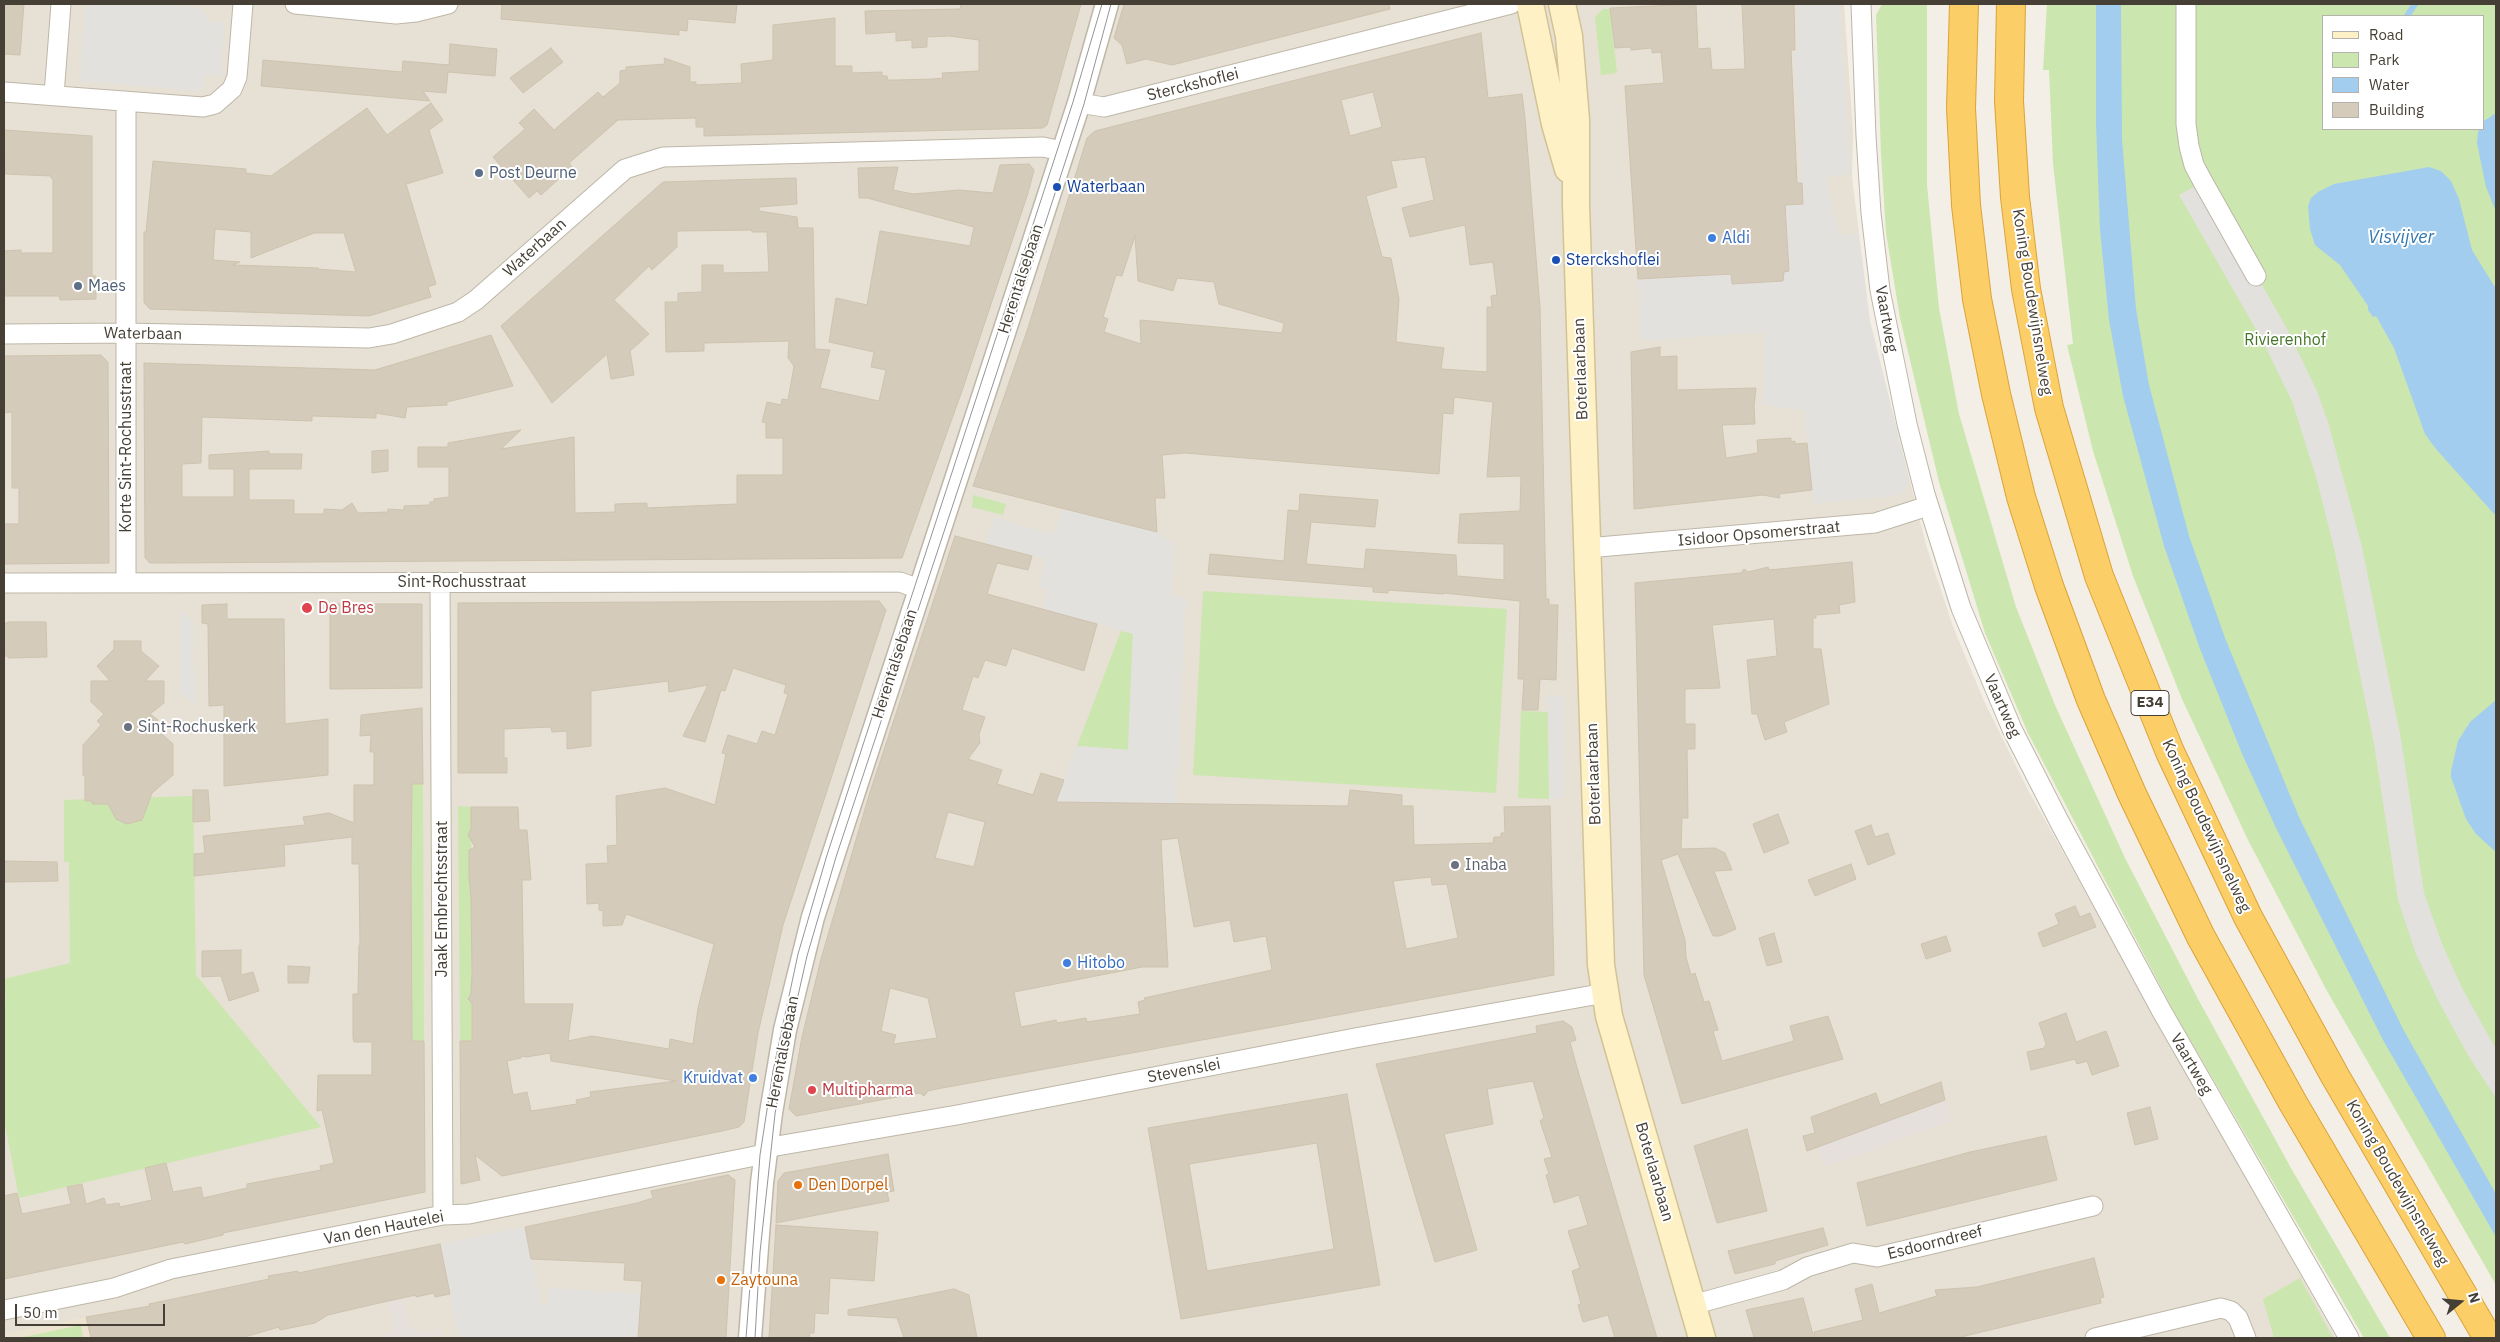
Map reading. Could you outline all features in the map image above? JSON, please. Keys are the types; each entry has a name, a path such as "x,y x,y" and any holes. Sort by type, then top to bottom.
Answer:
{"highway":[{"path":"1964,4 1962,128 1966,205 1977,299 1996,394 2019,487 2049,586 2091,700 2128,786 2202,936 2293,1103 2431,1338"},
{"name":"Koning Boudewijnsnelweg","path":"2011,4 2010,120 2015,197 2026,289 2049,408 2099,576 2170,752 2248,917 2335,1076 2488,1338"}],"main road":[{"name":"Boterlaarbaan","path":"1530,4 1555,124 1576,196"},
{"name":"Boterlaarbaan","path":"1562,4 1569,36 1576,120 1576,196 1599,939 1609,1016 1702,1338"}],"street":[{"path":"54,95 61,4"},
{"path":"4,92 203,107 215,104 225,98 232,89 237,77 243,4"},
{"path":"295,4 396,14 434,9 448,4"},
{"name":"Herentalsebaan","path":"750,1338 765,1151 785,1030 813,917 1078,103 1106,4"},
{"name":"Sterckshoflei","path":"1078,103 1104,108 1510,4"},
{"name":"Vaartweg","path":"1861,4 1871,213 1880,290 1907,424 1928,506 1961,608 2012,729 2161,1010 2349,1338"},
{"path":"2186,4 2186,124 2189,146 2194,165 2202,182 2256,276"},
{"name":"Korte Sint-Rochusstraat","path":"126,101 126,583"},
{"name":"Waterbaan","path":"4,334 126,333 369,338 392,334 440,320 458,312 476,300 625,169 663,157 1043,147 1062,151"},
{"name":"Isidoor Opsomerstraat","path":"1587,548 1875,523 1928,506"},
{"name":"Jaak Embrechtsstraat","path":"440,582 443,1215"},
{"name":"Sint-Rochusstraat","path":"4,583 900,582 919,589"},
{"name":"Stevenslei","path":"765,1151 770,1147 1605,993"},
{"name":"Van den Hautelei","path":"4,1310 114,1288 171,1269 443,1215 469,1214 760,1155 765,1151"},
{"name":"Esdoorndreef","path":"1692,1305 1782,1280 1807,1267 1853,1253 1877,1257 2094,1206"},
{"path":"2095,1338 2220,1308 2231,1311 2238,1318 2246,1338"}],"shaded area":[{"path":"4,4 1844,4 1853,131 1852,177 1870,321 1926,545 1954,629 1984,701 2028,790 2336,1338 4,1338"},
{"path":"85,4 166,4 201,8 207,15 208,21 224,23 221,76 204,74 202,91 80,81"},
{"path":"1797,4 1839,4 1850,174 1825,177 1839,236 1858,234 1870,322 1909,480 1904,491 1899,495 1814,504 1804,411 1763,405 1765,332 1641,341 1638,279 1789,271 1785,205 1803,204 1794,52 1798,52"},
{"path":"2203,182 2286,327 2317,391 2328,422 2362,547 2401,739 2424,893 2442,944 2463,990 2496,1049 2496,1098 2469,1057 2439,1002 2416,954 2398,900 2374,744 2335,552 2317,480 2292,401 2262,340 2179,195"},
{"path":"1062,508 1157,532 1175,545 1171,595 1186,598 1176,805 1056,802 1077,746 1128,750 1133,634 1043,609 1048,590 1039,587 1045,559 986,544 993,518 1054,534"},
{"path":"180,608 193,624 194,706 180,691"},
{"path":"1548,695 1562,696 1563,798 1549,799"},
{"path":"1940,1082 1952,1121 1824,1167 1815,1129"},
{"path":"525,1227 542,1306 548,1304 550,1288 641,1294 638,1338 459,1338 440,1244"},
{"path":"402,1298 408,1321 414,1330 418,1332 441,1328 443,1338 372,1338 391,1333 393,1323 388,1301"},
{"path":"86,1317 91,1338 4,1338 4,1334"}],"green space":[{"path":"1882,4 1927,4 1927,185 1939,308 1959,414 2016,607 2055,705 2125,858 2198,999 2291,1168 2390,1338 2364,1338 2174,1012 2028,733 1985,633 1939,482 1900,318 1886,233 1876,15"},
{"name":"Rivierenhof","path":"2047,4 2496,4 2496,1285 2327,991 2248,840 2182,699 2133,576 2093,451 2067,345 2073,344 2053,163 2049,70 2043,70"},
{"path":"1603,9 1610,9 1617,73 1601,75 1595,17"},
{"path":"973,495 1006,504 1003,515 972,507"},
{"path":"1203,591 1507,609 1496,793 1193,775"},
{"path":"1121,631 1133,633 1128,750 1077,746"},
{"path":"1521,711 1548,712 1549,799 1518,798"},
{"path":"411,784 423,784 424,1041 412,1041"},
{"path":"193,796 196,975 321,1127 19,1198 4,1119 4,1002 6,1001 4,979 70,963 69,862 64,862 64,800"},
{"path":"458,806 471,807 472,1041 460,1041"},
{"path":"2300,1278 2333,1338 2274,1338 2263,1299"},
{"path":"81,1325 83,1338 19,1338"}],"water":[{"path":"2096,4 2121,4 2122,139 2136,309 2149,385 2189,536 2225,638 2299,817 2403,1029 2496,1194 2496,1237 2383,1040 2277,830 2243,756 2200,649 2164,546 2123,396 2109,320 2100,230 2096,124"},
{"path":"2496,113 2496,212 2486,187 2477,143 2478,132 2479,130 2485,130 2485,120"},
{"name":"Visvijver","path":"2429,167 2441,171 2451,181 2459,199 2472,250 2496,289 2496,516 2436,449 2425,434 2394,348 2376,316 2373,317 2368,310 2368,306 2340,265 2315,245 2310,229 2308,206 2311,198 2318,192 2334,184"},
{"path":"2496,700 2496,852 2476,834 2466,819 2451,777 2451,771 2458,741 2470,722"}],"building":[{"path":"4,4 24,4 20,55 4,54"},
{"path":"502,4 737,4 735,23 688,19 687,31 679,30 679,35 501,19"},
{"path":"961,4 1081,4 1047,125 1043,128 704,136 704,127 696,127 696,118 618,120 569,163 572,167 541,195 537,191 529,198 493,157 525,129 519,123 534,109 554,130 598,92 603,97 620,83 620,71 626,70 626,67 665,64 664,58 690,67 690,82 696,82 696,85 742,83 741,64 773,60 773,25 835,18 835,66 852,66 852,73 882,72 882,76 887,76 888,80 897,80 943,78 942,73 979,71 979,40 949,36 927,37 927,47 912,48 912,40 896,41 896,32 866,34 865,11 960,9"},
{"path":"1124,4 1389,4 1390,9 1172,65 1146,59 1127,64 1122,45 1114,38"},
{"path":"1696,4 1698,49 1710,48 1712,70 1745,69 1742,4 1794,4 1795,50 1791,50 1797,183 1802,183 1803,204 1785,205 1789,271 1784,272 1783,281 1732,284 1731,274 1638,279 1625,86 1664,83 1661,52 1652,53 1652,48 1631,50 1631,47 1615,48 1610,8"},
{"path":"1481,33 1488,98 1522,94 1525,118 1540,308 1546,599 1549,599 1549,605 1558,605 1556,680 1540,679 1538,710 1522,710 1524,679 1518,679 1520,601 1444,593 1388,590 1388,593 1373,592 1373,587 1208,574 1210,554 1284,561 1288,510 1299,511 1300,494 1378,500 1375,527 1311,522 1306,564 1364,569 1366,549 1456,555 1457,576 1504,580 1504,544 1458,543 1460,514 1520,511 1521,476 1487,477 1493,402 1454,397 1453,414 1443,413 1439,474 1185,453 1162,455 1165,498 1155,498 1157,532 973,486 1028,328 1087,138 1095,131","holes":["1373,92 1382,127 1350,136 1341,100","1425,157 1434,200 1402,208 1410,237 1465,225 1470,265 1493,262 1497,295 1491,296 1492,307 1487,307 1487,372 1441,369 1444,348 1396,342 1399,299 1391,258 1382,257 1366,196 1397,187 1391,161","1135,236 1138,281 1173,291 1177,278 1214,282 1219,304 1284,323 1282,333 1140,320 1141,344 1104,332 1108,319 1103,317 1116,275 1122,276"]},
{"path":"450,44 497,49 495,76 448,72 446,93 423,91 430,101 261,86 263,60 402,72 403,61 449,65"},
{"path":"551,48 563,62 523,93 510,78"},
{"path":"431,103 443,120 429,130 443,173 406,184 436,284 428,287 431,297 369,316 150,309 144,303 144,232 146,232 153,161 246,169 246,173 271,176 367,108 387,135","holes":["215,229 251,232 251,258 314,233 344,233 356,272 318,268 233,265 240,262 213,260"]},
{"path":"4,130 92,136 92,276 96,276 96,299 60,300 59,296 4,296 4,251 21,250 21,253 53,253 53,179 51,176 5,174"},
{"path":"1029,164 1034,170 1028,193 963,388 902,558 150,563 145,558 144,363 375,370 491,335 513,386 447,402 447,405 407,407 405,418 376,413 376,418 312,416 312,421 202,417 201,463 182,464 182,497 234,497 234,469 209,469 209,455 269,451 269,454 302,454 301,469 249,469 249,500 294,500 294,514 324,514 324,509 342,510 352,503 358,513 388,512 388,509 404,510 404,506 430,505 430,502 434,502 434,499 449,497 449,467 418,467 418,447 448,447 448,443 521,430 501,449 574,437 575,513 615,512 615,504 647,503 647,508 737,504 737,475 783,475 783,438 766,438 766,423 762,422 767,402 781,405 782,399 788,400 794,366 788,358 789,341 704,343 704,351 666,352 665,302 678,302 678,293 702,292 702,265 723,265 723,273 769,272 767,232 752,232 752,230 677,231 677,247 652,270 649,266 614,300 649,334 630,351 634,375 611,379 607,354 552,403 501,326 663,182 796,178 797,204 759,207 759,211 797,217 798,228 813,228 815,349 830,350 820,388 879,401 886,370 871,367 874,352 829,342 836,298 867,305 880,231 970,246 974,227 867,198 859,198 858,168 898,167 893,190 913,194 959,190 993,193 1000,165"},
{"path":"1660,347 1660,357 1677,356 1677,390 1756,388 1755,424 1722,425 1726,458 1758,453 1757,440 1791,438 1791,442 1795,441 1795,444 1807,443 1812,490 1779,494 1780,498 1763,495 1634,509 1631,352"},
{"path":"101,355 108,362 109,563 4,564 4,524 19,524 19,488 12,488 12,412 4,413 4,356"},
{"path":"388,450 388,471 372,473 372,451"},
{"path":"955,536 1032,556 1028,570 997,563 987,594 1097,624 1084,671 1012,648 1006,666 985,660 978,678 973,676 962,710 985,717 979,734 980,743 968,759 1002,770 997,784 1033,795 1041,773 1064,780 1056,802 1348,806 1350,790 1402,795 1402,806 1413,806 1414,845 1493,843 1494,837 1501,837 1501,833 1505,833 1504,807 1550,806 1554,975 937,1089 928,1091 924,1096 920,1093 796,1116 789,1109 802,1037 821,959 870,792","holes":["948,812 985,822 974,867 935,858","1178,838 1194,927 1230,920 1234,942 1266,936 1272,970 1144,998 1145,1000 1138,1002 1140,1014 1087,1022 1086,1018 1057,1023 1056,1020 1021,1027 1014,992 1142,967 1168,967 1161,840","1431,877 1432,885 1447,884 1458,938 1406,949 1393,881","890,988 928,998 937,1038 893,1044 896,1035 881,1031"]},
{"path":"1852,562 1855,602 1839,605 1840,613 1816,615 1816,618 1813,618 1813,649 1821,649 1829,704 1784,722 1787,732 1765,740 1757,714 1752,714 1747,660 1777,656 1774,619 1712,625 1720,688 1685,689 1685,724 1695,724 1695,749 1687,749 1688,818 1682,818 1681,849 1715,848 1725,853 1732,870 1714,871 1736,929 1720,936 1713,936 1678,854 1661,860 1685,940 1686,957 1691,975 1695,973 1704,1002 1709,1001 1718,1030 1713,1031 1722,1061 1794,1041 1790,1026 1828,1016 1843,1059 1682,1104 1644,975 1635,583 1741,573 1744,569 1748,572 1768,567 1769,570"},
{"path":"879,601 886,610 783,925 758,1033 744,1122 739,1127 502,1176 475,1155 480,1180 461,1184 460,1041 472,1041 472,1003 468,999 471,994 472,973 469,850 475,847 468,835 471,829 471,807 518,807 519,830 527,830 531,880 522,880 524,1004 573,1004 568,1041 592,1036 669,1049 670,1039 693,1044 698,1008 714,944 626,914 622,925 603,926 603,911 599,910 599,903 587,904 586,864 608,863 607,846 617,845 616,796 665,788 715,805 726,754 722,753 728,735 757,744 762,731 775,735 788,694 784,693 786,685 733,668 725,691 721,690 705,742 683,736 708,685 669,692 668,681 591,691 591,746 567,749 567,731 552,732 551,727 504,729 504,758 507,758 507,773 458,773 458,603","holes":["550,1053 551,1061 676,1081 590,1092 591,1097 576,1100 577,1104 531,1111 527,1092 513,1095 507,1061 521,1058 521,1056 527,1057"]},
{"path":"227,604 227,619 284,619 285,724 328,719 328,775 224,786 224,705 209,706 208,624 202,623 202,605"},
{"path":"330,604 422,604 422,688 330,689"},
{"path":"9,622 46,622 47,657 8,658 8,656 4,656 4,624"},
{"name":"Sint-Rochuskerk","path":"114,641 141,641 141,651 159,666 145,681 164,681 164,703 150,714 158,720 153,726 173,744 173,775 152,793 142,820 127,824 116,819 108,804 92,804 92,801 85,801 85,777 83,775 83,745 101,725 97,721 104,714 91,702 91,681 110,681 97,666 114,649"},
{"path":"422,708 423,784 412,784 412,1041 424,1041 425,1192 223,1233 223,1235 185,1244 183,1242 4,1279 4,1196 17,1193 22,1214 71,1204 67,1187 82,1184 86,1204 104,1198 106,1205 119,1203 120,1207 152,1200 145,1168 166,1163 173,1192 201,1187 203,1198 247,1188 247,1184 321,1170 320,1166 334,1163 322,1110 317,1111 318,1075 372,1075 372,1042 354,1042 353,1038 353,994 358,994 360,945 359,864 352,864 352,837 284,845 285,866 194,876 194,854 205,853 203,836 305,825 303,817 329,813 354,823 354,785 374,785 374,752 370,752 371,735 360,736 361,715"},
{"path":"193,790 208,790 210,821 193,822"},
{"path":"1778,814 1789,843 1764,853 1753,824"},
{"path":"1871,825 1875,837 1888,833 1895,854 1868,865 1855,831"},
{"path":"4,861 57,862 58,881 4,882"},
{"path":"1851,864 1856,879 1815,896 1808,880"},
{"path":"2075,906 2080,917 2090,913 2096,927 2043,947 2038,933 2059,924 2055,914"},
{"path":"1774,933 1782,962 1767,966 1759,938"},
{"path":"1946,936 1951,951 1926,959 1921,944"},
{"path":"241,950 241,975 253,972 259,991 229,1001 221,976 202,977 202,951"},
{"path":"288,966 310,967 308,983 288,983"},
{"path":"2066,1013 2076,1042 2106,1031 2119,1066 2092,1075 2087,1061 2077,1064 2075,1059 2031,1070 2027,1052 2044,1048 2046,1044 2039,1023"},
{"path":"1563,1021 1572,1027 1576,1040 1570,1042 1657,1338 1615,1338 1608,1315 1583,1322 1578,1305 1581,1304 1572,1271 1580,1268 1568,1231 1588,1225 1579,1195 1554,1203 1546,1175 1549,1174 1544,1159 1552,1157 1540,1121 1544,1118 1533,1081 1487,1089 1493,1124 1444,1134 1477,1250 1435,1262 1376,1064 1537,1033 1536,1026"},
{"path":"1941,1082 1945,1100 1807,1151 1803,1136 1815,1133 1811,1117 1876,1093 1880,1105"},
{"path":"1347,1094 1380,1285 1181,1319 1148,1128","holes":["1317,1143 1334,1249 1207,1271 1189,1164"]},
{"path":"2150,1107 2158,1139 2135,1145 2127,1113"},
{"path":"1747,1129 1767,1211 1717,1223 1694,1146"},
{"path":"2046,1136 2057,1180 1867,1226 1857,1183 1970,1152"},
{"path":"888,1154 894,1191 887,1192 889,1201 776,1223 778,1181 784,1173"},
{"path":"728,1175 735,1180 726,1338 638,1338 642,1281 624,1280 625,1263 531,1259 525,1227 637,1203 653,1198 651,1191"},
{"path":"776,1225 878,1232 874,1281 830,1278 828,1314 815,1313 814,1333 810,1333 809,1338 769,1338"},
{"path":"1823,1228 1828,1245 1775,1261 1775,1264 1735,1274 1728,1251"},
{"path":"440,1244 450,1294 435,1297 434,1293 416,1297 416,1295 328,1315 315,1323 280,1330 279,1327 241,1338 91,1338 86,1317 150,1306 149,1304 269,1279 268,1276 298,1271 298,1273"},
{"path":"2094,1258 2104,1297 2100,1298 2101,1303 1957,1338 1815,1338 1814,1332 1863,1320 1855,1289 1872,1284 1879,1313 1937,1296 1935,1290 1977,1287"},
{"path":"954,1289 969,1295 977,1338 904,1338 897,1318 848,1315 848,1310"},
{"path":"1803,1298 1814,1338 1754,1338 1746,1310"}],"waterway":[{"path":"2408,15 2415,4"}],"tram line":[{"path":"746,1338 760,1155 773,1071 798,954 827,855 1073,102 1102,4"},
{"path":"755,1338 760,1252 775,1114 790,1031 807,956 836,857 1084,104 1111,4"}],"place":[{"name":"Post Deurne","path":"479,173"},
{"name":"Waterbaan","path":"1057,187"},
{"name":"Aldi","path":"1712,238"},
{"name":"Sterckshoflei","path":"1556,260"},
{"name":"Maes","path":"78,286"},
{"name":"De Bres","path":"307,608"},
{"name":"Sint-Rochuskerk","path":"128,727"},
{"name":"Inaba","path":"1455,865"},
{"name":"Hitobo","path":"1067,963"},
{"name":"Kruidvat","path":"753,1078"},
{"name":"Multipharma","path":"812,1090"},
{"name":"Den Dorpel","path":"798,1185"},
{"name":"Zaytouna","path":"721,1280"}]}
